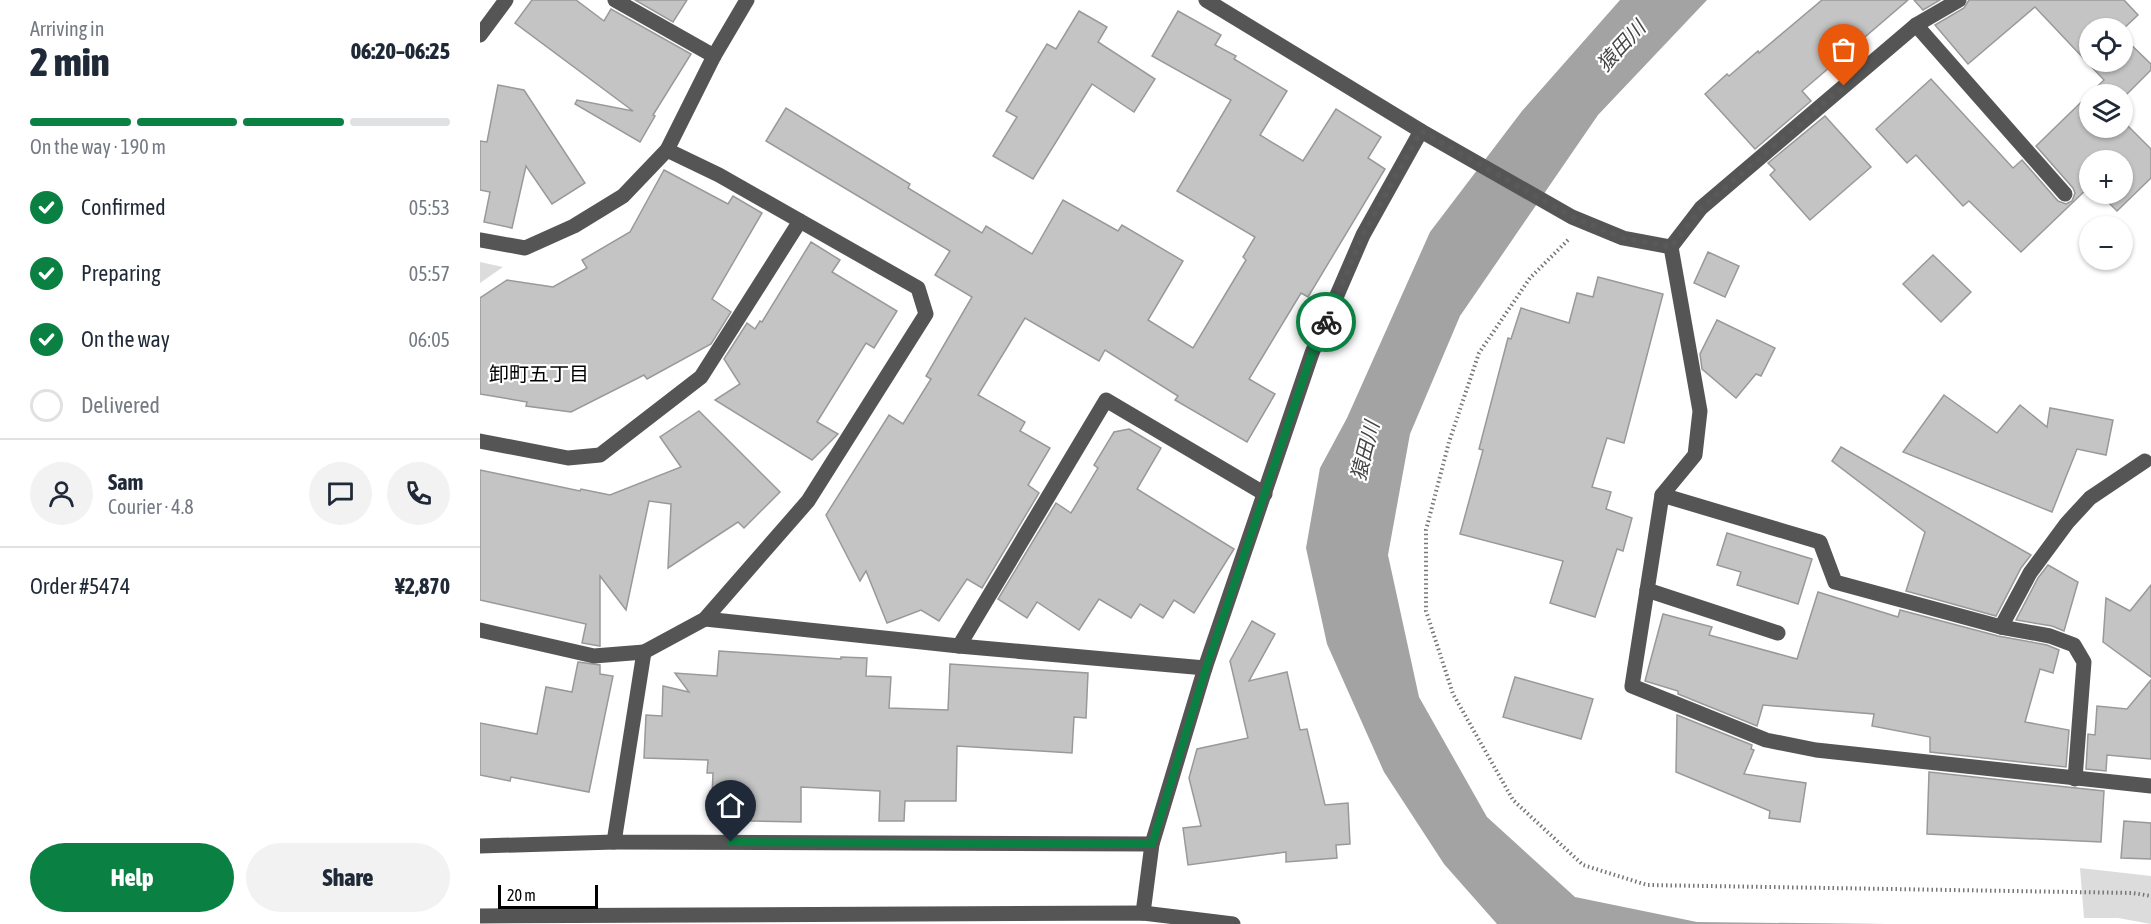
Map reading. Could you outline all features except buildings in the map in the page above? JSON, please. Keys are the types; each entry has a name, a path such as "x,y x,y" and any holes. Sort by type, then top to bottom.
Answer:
{"street":[{"path":"480,35 506,0"},
{"path":"615,0 714,56"},
{"path":"480,240 525,248 574,226 623,196 667,150 714,56 747,0"},
{"path":"1206,0 1421,131 1572,217 1623,238 1671,247"},
{"path":"1959,0 1916,25 1701,208 1671,247 1700,411 1695,455 1662,495 1632,686 1766,740 1816,750 2151,786"},
{"path":"1916,25 2065,194"},
{"path":"1143,913 1152,844 1206,668 1312,353 1363,235 1421,131"},
{"path":"480,630 594,656 644,652 705,619 808,501 926,314 918,288 719,175 667,150"},
{"path":"480,441 568,458 600,454 701,378 800,221"},
{"path":"959,646 1106,400 1265,494"},
{"path":"2001,627 2030,573 2067,523 2090,498 2145,461"},
{"path":"1662,495 1820,542 1835,582 2001,627 2050,636 2074,645 2084,662 2075,779"},
{"path":"1647,590 1778,633"},
{"path":"705,619 959,646 1206,668"},
{"path":"614,842 644,652"},
{"path":"480,846 614,842 1152,844"},
{"path":"480,916 696,920 1143,913 1172,920 1233,924"}],"shaded area":[{"path":"480,262 503,267 480,283"},
{"path":"2080,868 2151,876 2151,924 2118,918 2084,918"}],"water":[{"name":"猿田川","path":"1620,0 1707,0 1598,115 1460,316 1410,434 1388,555 1419,697 1487,817 1575,897 1697,922 1886,924 1497,924 1444,864 1384,772 1327,644 1306,548 1320,468 1347,418 1430,232 1522,111"}],"way so far":[{"path":"1326,322 1363,235 1421,131 1572,217 1623,238 1671,247 1701,208 1844,86"}],"district":[{"name":"卸町五丁目","path":"539,374"}],"route":[{"path":"731,842 1152,844 1206,668 1312,353 1326,322"}]}
